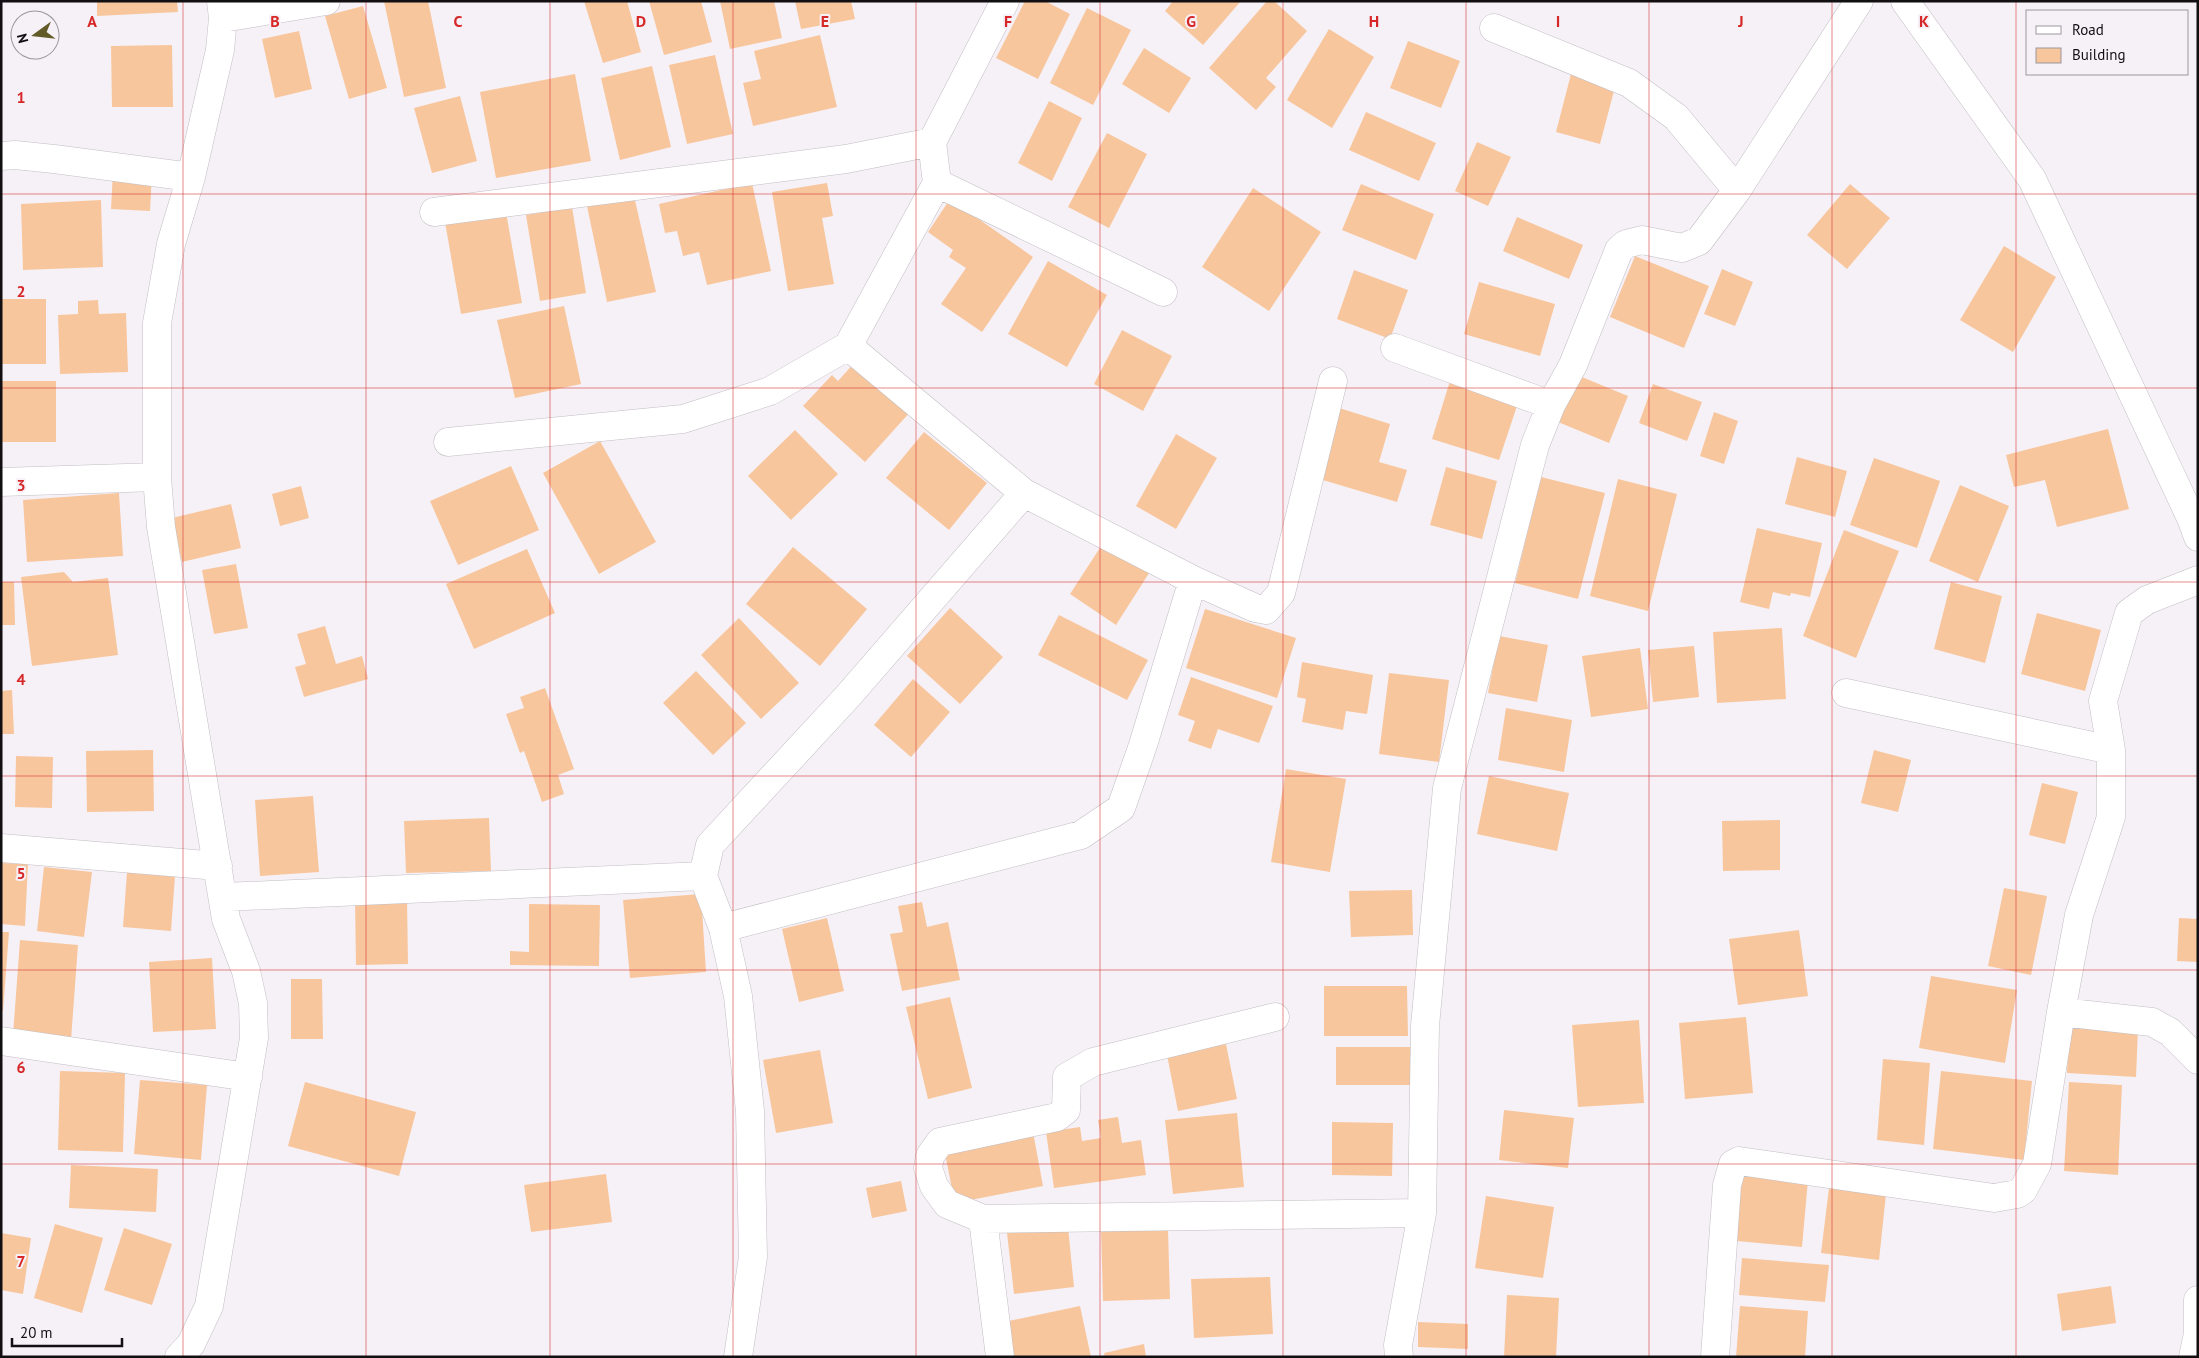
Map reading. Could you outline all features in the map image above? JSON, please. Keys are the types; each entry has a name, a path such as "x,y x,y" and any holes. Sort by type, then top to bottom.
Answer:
{"street":[{"path":"179,1357 192,1344 209,1306 254,1038 252,1003 246,971 226,919 224,897 161,528 157,477 157,323 171,244 191,178 220,50 222,10 326,1"},
{"path":"448,442 683,419 770,391 848,346 937,183 932,142 1005,1"},
{"path":"1399,1357 1398,1345 1422,1213 1425,1026 1447,788 1535,446 1551,405 1573,365 1618,250 1626,244 1642,240 1682,248 1699,241 1737,190 1858,1"},
{"path":"1905,1 2032,179 2195,525"},
{"path":"1494,28 1629,83 1676,117 1737,190"},
{"path":"434,212 846,160 932,142"},
{"path":"1,156 54,159 191,178"},
{"path":"937,183 1163,292"},
{"path":"848,346 1024,493 1193,580 1255,608 1266,610 1281,593 1333,381"},
{"path":"1395,348 1551,405"},
{"path":"1,482 157,477"},
{"path":"738,1357 753,1257 750,1111 738,996 723,928 703,876 710,845 848,696 1024,493"},
{"path":"723,928 1081,835 1121,808 1143,745 1193,580"},
{"path":"1715,1357 1728,1185 1733,1164 1739,1161 1994,1198 2017,1194 2023,1190 2038,1164 2061,1012 2079,915 2111,816 2110,750 2103,701 2129,614 2147,600 2198,580"},
{"path":"1846,693 2110,750"},
{"path":"1,848 218,866"},
{"path":"224,897 703,876"},
{"path":"2061,1012 2152,1022 2170,1032 2198,1060"},
{"path":"1275,1017 1093,1062 1067,1077 1066,1110 1057,1117 940,1142 930,1156 928,1168 934,1186 947,1204 983,1219 1422,1213"},
{"path":"1,1041 248,1077"},
{"path":"983,1219 1000,1357"},
{"path":"2193,1357 2198,1334 2198,1300"}],"building":[{"path":"97,1 177,1 178,12 97,16"},
{"path":"384,1 428,1 446,88 404,97"},
{"path":"584,1 627,1 641,52 603,63"},
{"path":"649,1 701,1 712,42 664,55"},
{"path":"720,1 774,1 782,38 730,49"},
{"path":"795,1 851,1 855,19 801,29"},
{"path":"1025,1 1045,1 1070,14 1038,79 996,58"},
{"path":"1173,1 1241,1 1203,45 1165,11"},
{"path":"1267,1 1274,1 1307,31 1266,78 1276,87 1256,110 1209,68"},
{"path":"363,6 387,88 349,99 325,16"},
{"path":"1087,8 1131,30 1093,105 1050,83"},
{"path":"1329,29 1374,57 1332,128 1287,100"},
{"path":"299,31 312,89 275,98 262,39"},
{"path":"820,35 837,107 753,126 743,83 761,79 754,51"},
{"path":"1408,41 1460,61 1441,108 1390,88"},
{"path":"172,45 173,107 112,107 111,46"},
{"path":"1144,48 1191,78 1169,113 1122,84"},
{"path":"715,55 733,134 687,144 669,65"},
{"path":"652,66 671,147 620,160 601,78"},
{"path":"575,74 591,161 496,178 480,92"},
{"path":"1571,74 1615,87 1600,144 1556,132"},
{"path":"460,96 477,161 432,173 414,108"},
{"path":"1049,101 1082,118 1052,181 1018,163"},
{"path":"1366,112 1436,143 1419,181 1349,150"},
{"path":"1107,133 1147,154 1109,228 1068,207"},
{"path":"1477,142 1511,157 1488,206 1455,191"},
{"path":"113,171 152,173 150,211 111,209"},
{"path":"752,183 771,271 707,285 699,252 683,256 677,231 665,233 659,204"},
{"path":"827,183 833,216 822,218 834,284 788,291 772,192"},
{"path":"1361,184 1434,214 1416,260 1342,230"},
{"path":"1850,184 1890,218 1847,269 1807,235"},
{"path":"1253,188 1321,232 1269,311 1202,267"},
{"path":"634,196 656,292 607,302 587,206"},
{"path":"950,199 1033,257 982,332 941,304 966,268 949,257 953,250 928,232"},
{"path":"101,200 103,267 23,270 21,204"},
{"path":"572,207 586,293 540,301 526,215"},
{"path":"506,212 522,303 461,314 445,222"},
{"path":"1517,217 1583,245 1569,279 1503,251"},
{"path":"2004,246 2056,277 2013,352 1960,320"},
{"path":"1635,256 1709,286 1684,348 1610,317"},
{"path":"1048,261 1107,295 1067,367 1008,334"},
{"path":"1722,269 1753,282 1735,326 1704,314"},
{"path":"1354,270 1408,290 1390,339 1337,319"},
{"path":"1479,282 1555,304 1540,356 1464,334"},
{"path":"1,299 46,299 46,364 1,364"},
{"path":"98,300 99,314 126,313 128,372 60,374 58,315 78,314 78,301"},
{"path":"564,306 581,384 515,398 497,320"},
{"path":"1122,330 1172,356 1143,411 1094,384"},
{"path":"856,361 911,411 865,462 803,406 832,375 838,381"},
{"path":"1577,375 1628,396 1609,443 1558,422"},
{"path":"1,381 56,381 56,442 1,442"},
{"path":"1450,381 1518,403 1499,460 1432,439"},
{"path":"1653,384 1702,402 1687,441 1639,423"},
{"path":"1336,407 1390,424 1379,462 1407,470 1397,502 1316,478"},
{"path":"1714,412 1738,421 1724,464 1700,456"},
{"path":"2108,429 2129,509 2057,527 2045,480 2014,487 2006,455"},
{"path":"795,430 838,474 791,520 748,476"},
{"path":"924,432 987,483 949,530 886,478"},
{"path":"1176,434 1217,458 1176,529 1136,506"},
{"path":"600,441 656,542 599,574 543,473"},
{"path":"1797,457 1847,471 1835,517 1785,504"},
{"path":"1874,458 1940,481 1917,548 1850,525"},
{"path":"511,466 539,530 458,565 430,501"},
{"path":"1446,467 1497,481 1482,539 1430,525"},
{"path":"1541,477 1605,493 1578,599 1515,583"},
{"path":"1618,479 1677,494 1648,611 1590,596"},
{"path":"1960,485 2009,506 1978,582 1929,561"},
{"path":"301,486 309,518 280,526 272,494"},
{"path":"119,493 123,556 27,562 23,500"},
{"path":"231,504 241,548 182,562 172,518"},
{"path":"1757,528 1822,543 1810,597 1791,593 1790,596 1773,592 1769,609 1740,602"},
{"path":"1844,530 1899,551 1856,658 1803,636"},
{"path":"1105,540 1151,570 1116,625 1070,594"},
{"path":"793,547 867,609 820,666 746,604"},
{"path":"527,549 555,613 474,649 446,584"},
{"path":"236,564 248,628 214,634 202,570"},
{"path":"64,572 73,582 108,578 118,655 32,666 21,577"},
{"path":"1,582 14,582 15,625 1,625"},
{"path":"1951,582 2002,596 1985,663 1934,649"},
{"path":"950,608 1003,657 960,704 907,656"},
{"path":"1205,609 1296,638 1277,698 1186,668"},
{"path":"2037,613 2101,630 2085,691 2021,674"},
{"path":"1059,615 1148,660 1127,700 1038,655"},
{"path":"739,618 799,683 761,719 701,655"},
{"path":"325,626 336,664 362,656 368,679 304,697 295,667 306,664 297,634"},
{"path":"1782,628 1786,699 1717,703 1713,632"},
{"path":"1499,636 1548,645 1537,702 1488,693"},
{"path":"1694,646 1699,697 1653,702 1648,650"},
{"path":"1640,648 1648,709 1591,717 1582,656"},
{"path":"1302,662 1373,675 1367,714 1346,711 1343,730 1302,722 1306,699 1297,697"},
{"path":"696,671 746,723 713,755 663,703"},
{"path":"1389,673 1449,680 1439,762 1379,754"},
{"path":"1191,677 1273,706 1259,743 1218,729 1211,749 1188,741 1195,721 1178,715"},
{"path":"913,679 950,712 911,757 874,725"},
{"path":"545,688 574,769 558,775 564,794 542,802 524,751 520,753 506,714 524,708 520,697"},
{"path":"12,690 14,734 1,734 1,691"},
{"path":"1506,708 1572,720 1564,772 1498,760"},
{"path":"153,750 154,811 87,812 86,751"},
{"path":"1874,750 1911,760 1898,812 1861,803"},
{"path":"16,756 53,757 52,808 15,807"},
{"path":"1286,769 1346,779 1330,872 1271,862"},
{"path":"1489,776 1569,793 1557,851 1477,834"},
{"path":"2042,783 2078,792 2065,844 2029,835"},
{"path":"313,796 319,872 260,876 255,800"},
{"path":"489,818 491,871 406,873 404,821"},
{"path":"1780,820 1780,870 1723,871 1722,821"},
{"path":"1,863 28,864 25,926 1,924"},
{"path":"44,867 92,872 84,937 37,931"},
{"path":"127,872 175,876 171,931 123,927"},
{"path":"2004,888 2047,896 2031,975 1988,966"},
{"path":"1412,890 1413,935 1351,937 1349,891"},
{"path":"701,894 706,972 630,978 623,900"},
{"path":"407,898 408,964 356,965 355,899"},
{"path":"922,902 927,927 948,922 960,980 902,991 890,934 903,932 898,906"},
{"path":"529,904 600,905 599,966 510,965 510,951 529,952"},
{"path":"827,918 844,991 799,1002 782,929"},
{"path":"2179,918 2198,919 2198,962 2177,961"},
{"path":"1799,930 1808,996 1738,1005 1729,939"},
{"path":"1,932 9,932 3,1011 1,1011"},
{"path":"20,940 78,945 71,1040 13,1035"},
{"path":"212,958 216,1029 153,1032 149,962"},
{"path":"1931,976 2017,990 2005,1063 1919,1048"},
{"path":"291,979 322,979 323,1039 291,1039"},
{"path":"1324,986 1407,986 1408,1036 1324,1036"},
{"path":"950,997 972,1088 928,1099 906,1007"},
{"path":"1746,1017 1753,1093 1685,1099 1679,1023"},
{"path":"1639,1020 1644,1103 1578,1107 1572,1025"},
{"path":"2069,1025 2138,1029 2136,1077 2067,1073"},
{"path":"1226,1044 1237,1099 1178,1111 1167,1055"},
{"path":"1336,1047 1411,1047 1412,1085 1336,1085"},
{"path":"820,1050 833,1123 776,1133 763,1060"},
{"path":"1883,1059 1930,1063 1924,1145 1877,1140"},
{"path":"60,1071 125,1073 123,1152 58,1150"},
{"path":"1941,1071 2032,1081 2024,1160 1933,1149"},
{"path":"140,1080 207,1085 201,1160 134,1154"},
{"path":"305,1082 416,1112 399,1176 288,1146"},
{"path":"2069,1082 2122,1085 2118,1175 2064,1171"},
{"path":"1504,1110 1574,1118 1568,1168 1499,1160"},
{"path":"1237,1113 1244,1187 1173,1194 1165,1120"},
{"path":"1118,1117 1122,1143 1141,1140 1146,1175 1054,1188 1046,1132 1080,1127 1082,1141 1101,1138 1098,1120"},
{"path":"1332,1122 1393,1123 1392,1176 1332,1175"},
{"path":"1033,1132 1043,1186 955,1203 944,1149"},
{"path":"71,1165 158,1169 156,1212 69,1208"},
{"path":"606,1174 612,1222 531,1232 524,1185"},
{"path":"1742,1174 1808,1180 1802,1247 1737,1241"},
{"path":"901,1181 907,1211 872,1218 866,1188"},
{"path":"1829,1188 1886,1194 1879,1260 1821,1253"},
{"path":"1486,1196 1554,1207 1543,1278 1475,1268"},
{"path":"55,1224 103,1238 82,1313 34,1298"},
{"path":"1068,1227 1074,1287 1014,1294 1007,1233"},
{"path":"124,1228 172,1244 152,1305 104,1290"},
{"path":"1168,1229 1170,1299 1103,1301 1101,1230"},
{"path":"1,1233 31,1238 23,1294 1,1290"},
{"path":"1742,1258 1829,1265 1825,1302 1739,1295"},
{"path":"1270,1277 1273,1334 1194,1338 1191,1279"},
{"path":"2111,1286 2116,1323 2062,1331 2057,1294"},
{"path":"1507,1295 1559,1298 1556,1357 1504,1357"},
{"path":"1080,1306 1091,1357 1006,1357 999,1323"},
{"path":"1740,1306 1808,1311 1805,1357 1736,1357"},
{"path":"1418,1322 1468,1324 1468,1349 1418,1347"},
{"path":"1144,1344 1146,1357 1105,1357 1104,1353"}]}
